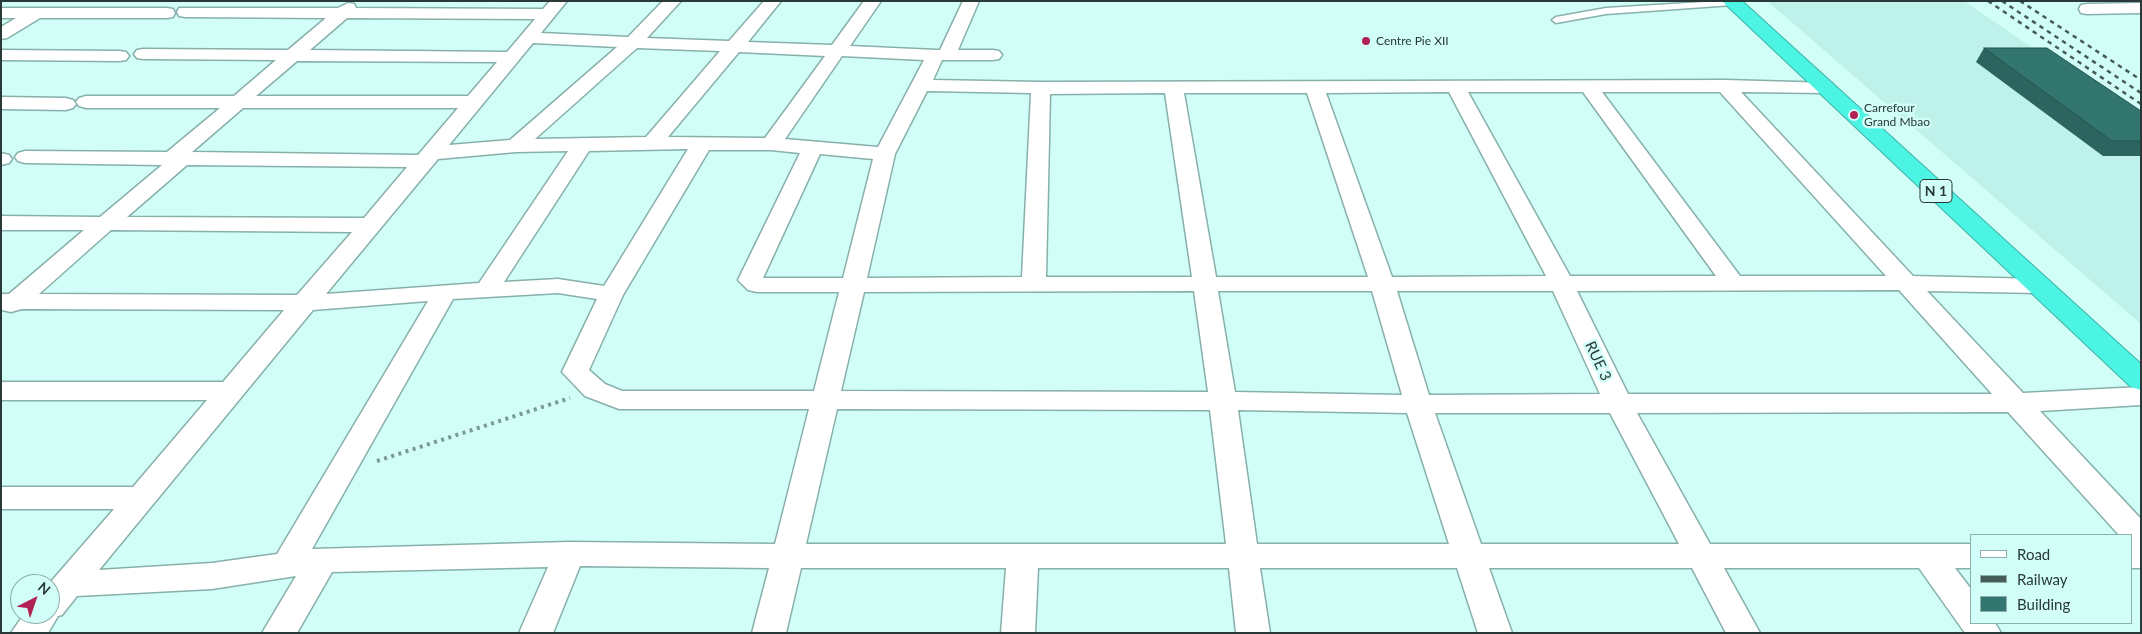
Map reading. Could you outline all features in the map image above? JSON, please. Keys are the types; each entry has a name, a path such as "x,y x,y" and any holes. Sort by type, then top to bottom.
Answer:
{"highway":[{"name":"N 1","path":"1738,2 1825,87 2141,380"},
{"name":"N 1","path":"1738,2 2141,354"}],"street":[{"path":"1,34 55,1"},
{"path":"516,146 633,42 673,1"},
{"path":"652,143 736,47 773,1"},
{"path":"771,144 873,1"},
{"path":"769,633 885,154 920,85 942,55 971,1"},
{"path":"6,305 106,224 238,102 348,7"},
{"path":"185,12 348,7 553,8"},
{"path":"60,594 553,8"},
{"path":"2087,9 2138,10"},
{"path":"1,12 166,13"},
{"path":"528,38 942,55 993,54"},
{"path":"143,54 512,57"},
{"path":"1,55 120,56"},
{"path":"920,85 1041,88 1825,87"},
{"path":"1725,86 2141,539"},
{"path":"1174,87 1223,401 1253,633"},
{"path":"1314,87 1382,283 1418,404 1495,633"},
{"name":"RUE 3","path":"1456,87 1562,284 1618,403 1743,633"},
{"path":"1589,87 1734,284"},
{"path":"1034,284 1041,88"},
{"path":"86,102 474,102"},
{"path":"1,103 66,104"},
{"path":"25,157 428,157 516,146 652,143 771,144 885,154"},
{"path":"702,144 611,295 574,372 595,390 619,400 1223,401 1418,404 2014,402 2141,396"},
{"path":"486,290 582,145"},
{"path":"813,148 750,280 757,286 853,284 1382,283 1904,283 2039,286"},
{"path":"1,223 371,225"},
{"path":"6,305 305,302 558,286 611,295"},
{"path":"286,566 445,292"},
{"path":"1,391 231,391"},
{"path":"1,498 141,498"},
{"path":"536,633 569,554"},
{"path":"60,595 322,560 569,554 787,556 1970,556"},
{"path":"1018,633 1023,556"},
{"path":"1928,556 1970,613"},
{"path":"280,633 322,560"}],"lane":[{"path":"1556,20 1606,11 1738,2"}],"path":[{"path":"340,472 595,390"}],"shaded area":[{"path":"1767,1 1964,1 2141,122 2141,324"}],"building":[{"path":"1984,48 2047,48 2141,111 2141,141 2112,141"}],"railway":[{"path":"1988,1 2141,104"},
{"path":"2002,1 2141,93"},
{"path":"2020,1 2141,80"}],"place":[{"name":"Centre Pie XII","path":"1366,41"},
{"name":"Carrefour Grand Mbao","path":"1854,115"}]}
